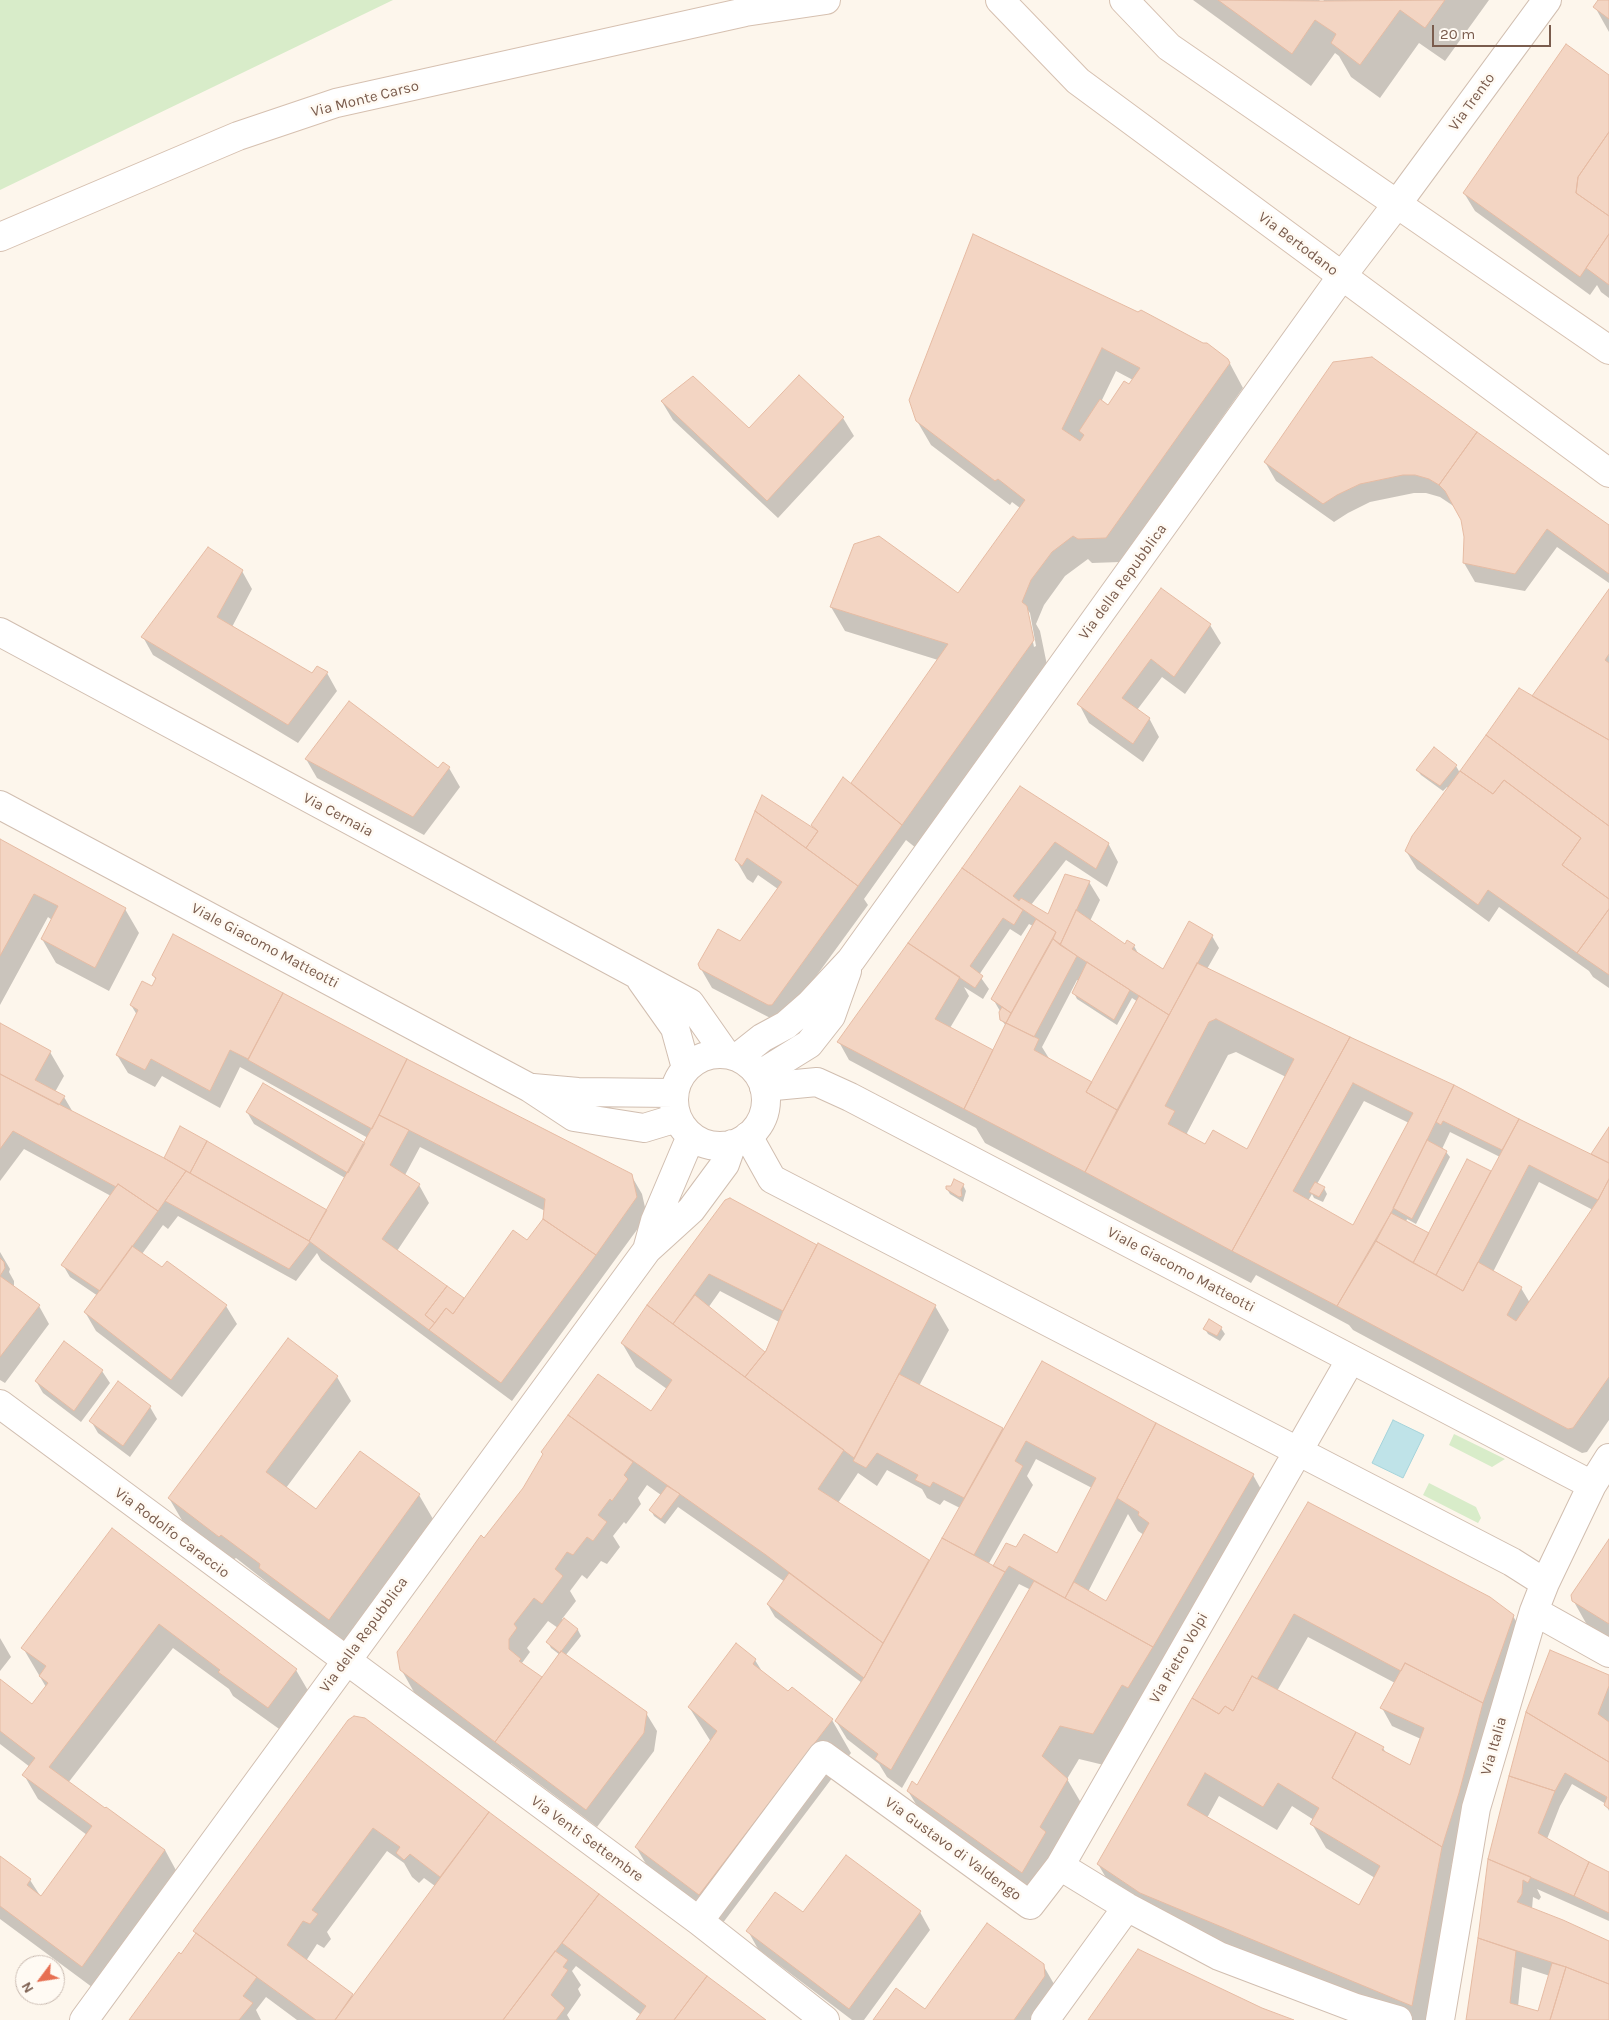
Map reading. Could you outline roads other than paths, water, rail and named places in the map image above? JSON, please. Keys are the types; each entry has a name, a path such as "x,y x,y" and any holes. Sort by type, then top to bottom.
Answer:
{"street":[{"name":"Via Monte Carso","path":"745,12 778,0"},
{"name":"Via Monte Carso","path":"0,237 238,136 336,104 745,12 826,0"},
{"name":"Via Bertodano","path":"1000,0 1078,81 1609,473"},
{"path":"1124,0 1169,47 1609,350"},
{"name":"Via Trento","path":"1397,204 1547,0"},
{"name":"Via della Repubblica","path":"732,1055 786,1025 810,1004 851,960 1342,276 1397,204"},
{"name":"Via Cernaia","path":"0,620 39,654"},
{"name":"Via Cernaia","path":"0,632 690,1003 732,1055"},
{"name":"Viale Giacomo Matteotti","path":"0,805 530,1088 593,1092 681,1116"},
{"name":"Via della Repubblica","path":"761,1081 809,1044 831,1016 851,960"},
{"name":"Via Cernaia","path":"637,975 675,1028 686,1068"},
{"path":"711,1054 732,1055 750,1065 761,1081 766,1101 758,1126 740,1140 718,1146 710,1144 681,1116 678,1080 686,1068 697,1059 711,1054"},
{"name":"Viale Giacomo Matteotti","path":"761,1081 817,1082 850,1096 1592,1485"},
{"name":"Via della Repubblica","path":"647,1250 681,1116"},
{"name":"Via della Repubblica","path":"84,2020 647,1250 691,1210 740,1140"},
{"path":"740,1140 772,1179 1512,1562 1545,1583"},
{"name":"Via Pietro Volpi","path":"1060,1866 1277,1486 1299,1452 1352,1359"},
{"name":"Via Rodolfo Caraccio","path":"0,1404 345,1661"},
{"name":"Via Italia","path":"1440,2020 1476,1808 1534,1611 1545,1583 1592,1485 1609,1458"},
{"path":"1534,1611 1609,1653"},
{"name":"Via Venti Settembre","path":"345,1661 699,1921 825,2020"},
{"name":"Via Gustavo di Valdengo","path":"699,1921 824,1755 1030,1905 1060,1866"},
{"path":"1060,1866 1127,1907 1219,1956 1356,2008 1398,2020"},
{"path":"1044,2020 1127,1907"}],"water":[{"path":"1393,1420 1424,1435 1403,1478 1372,1463"}]}
